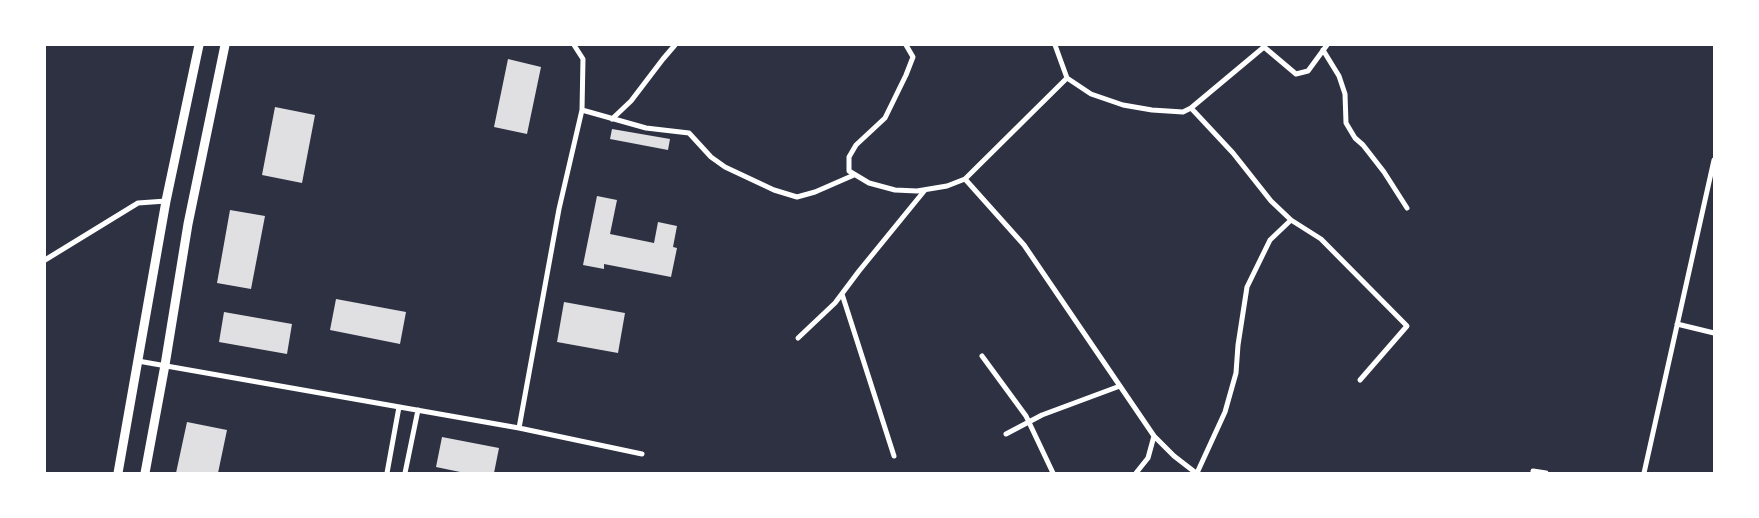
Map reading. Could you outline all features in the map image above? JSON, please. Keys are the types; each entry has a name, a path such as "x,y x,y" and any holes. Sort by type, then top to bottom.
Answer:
{"main road":[{"path":"118,473 166,201 199,45"},
{"path":"145,473 188,224 225,45"}],"street":[{"path":"519,428 559,209 582,110 583,58 574,45"},
{"path":"612,119 631,101 675,45"},
{"path":"906,45 913,57 885,118 856,145 849,157 849,171 854,175 869,184 895,190 926,190 948,186 965,179 1067,78"},
{"path":"1055,45 1067,78 1091,94 1123,105 1152,110 1183,112 1192,108 1264,47 1296,74 1308,71 1327,45"},
{"path":"1323,50 1339,76 1346,94 1346,123 1355,138 1363,145 1384,172 1407,208"},
{"path":"1192,108 1291,220 1320,239 1407,326 1360,380"},
{"path":"582,110 646,128 689,134 725,167 774,190 797,197 815,192 854,175"},
{"path":"1644,473 1714,163"},
{"path":"965,179 1024,245 1154,436 1174,456 1196,473 1224,412 1236,373 1240,327 1247,286 1270,240 1291,220"},
{"path":"798,338 835,303 926,190"},
{"path":"45,260 138,203 166,201"},
{"path":"842,294 894,456"},
{"path":"1677,324 1714,333"},
{"path":"982,356 1029,422 1052,473"},
{"path":"138,361 519,428 642,454"},
{"path":"1006,434 1042,415 1120,386"},
{"path":"388,473 399,407"},
{"path":"405,473 418,410"},
{"path":"1136,473 1148,458 1154,436"},
{"path":"1533,471 1546,473"}],"building":[{"path":"508,59 541,67 527,134 494,127"},
{"path":"275,107 315,115 302,183 262,175"},
{"path":"612,129 670,139 668,150 610,139"},
{"path":"597,196 617,200 610,234 654,243 658,222 677,226 673,247 677,248 671,277 604,264 604,269 583,265"},
{"path":"230,210 265,216 251,289 217,283"},
{"path":"336,299 406,312 400,344 330,330"},
{"path":"564,302 625,313 618,353 557,342"},
{"path":"224,312 292,324 287,354 219,342"},
{"path":"187,422 227,430 218,473 176,473"},
{"path":"442,437 499,448 494,473 465,473 436,467"}]}
